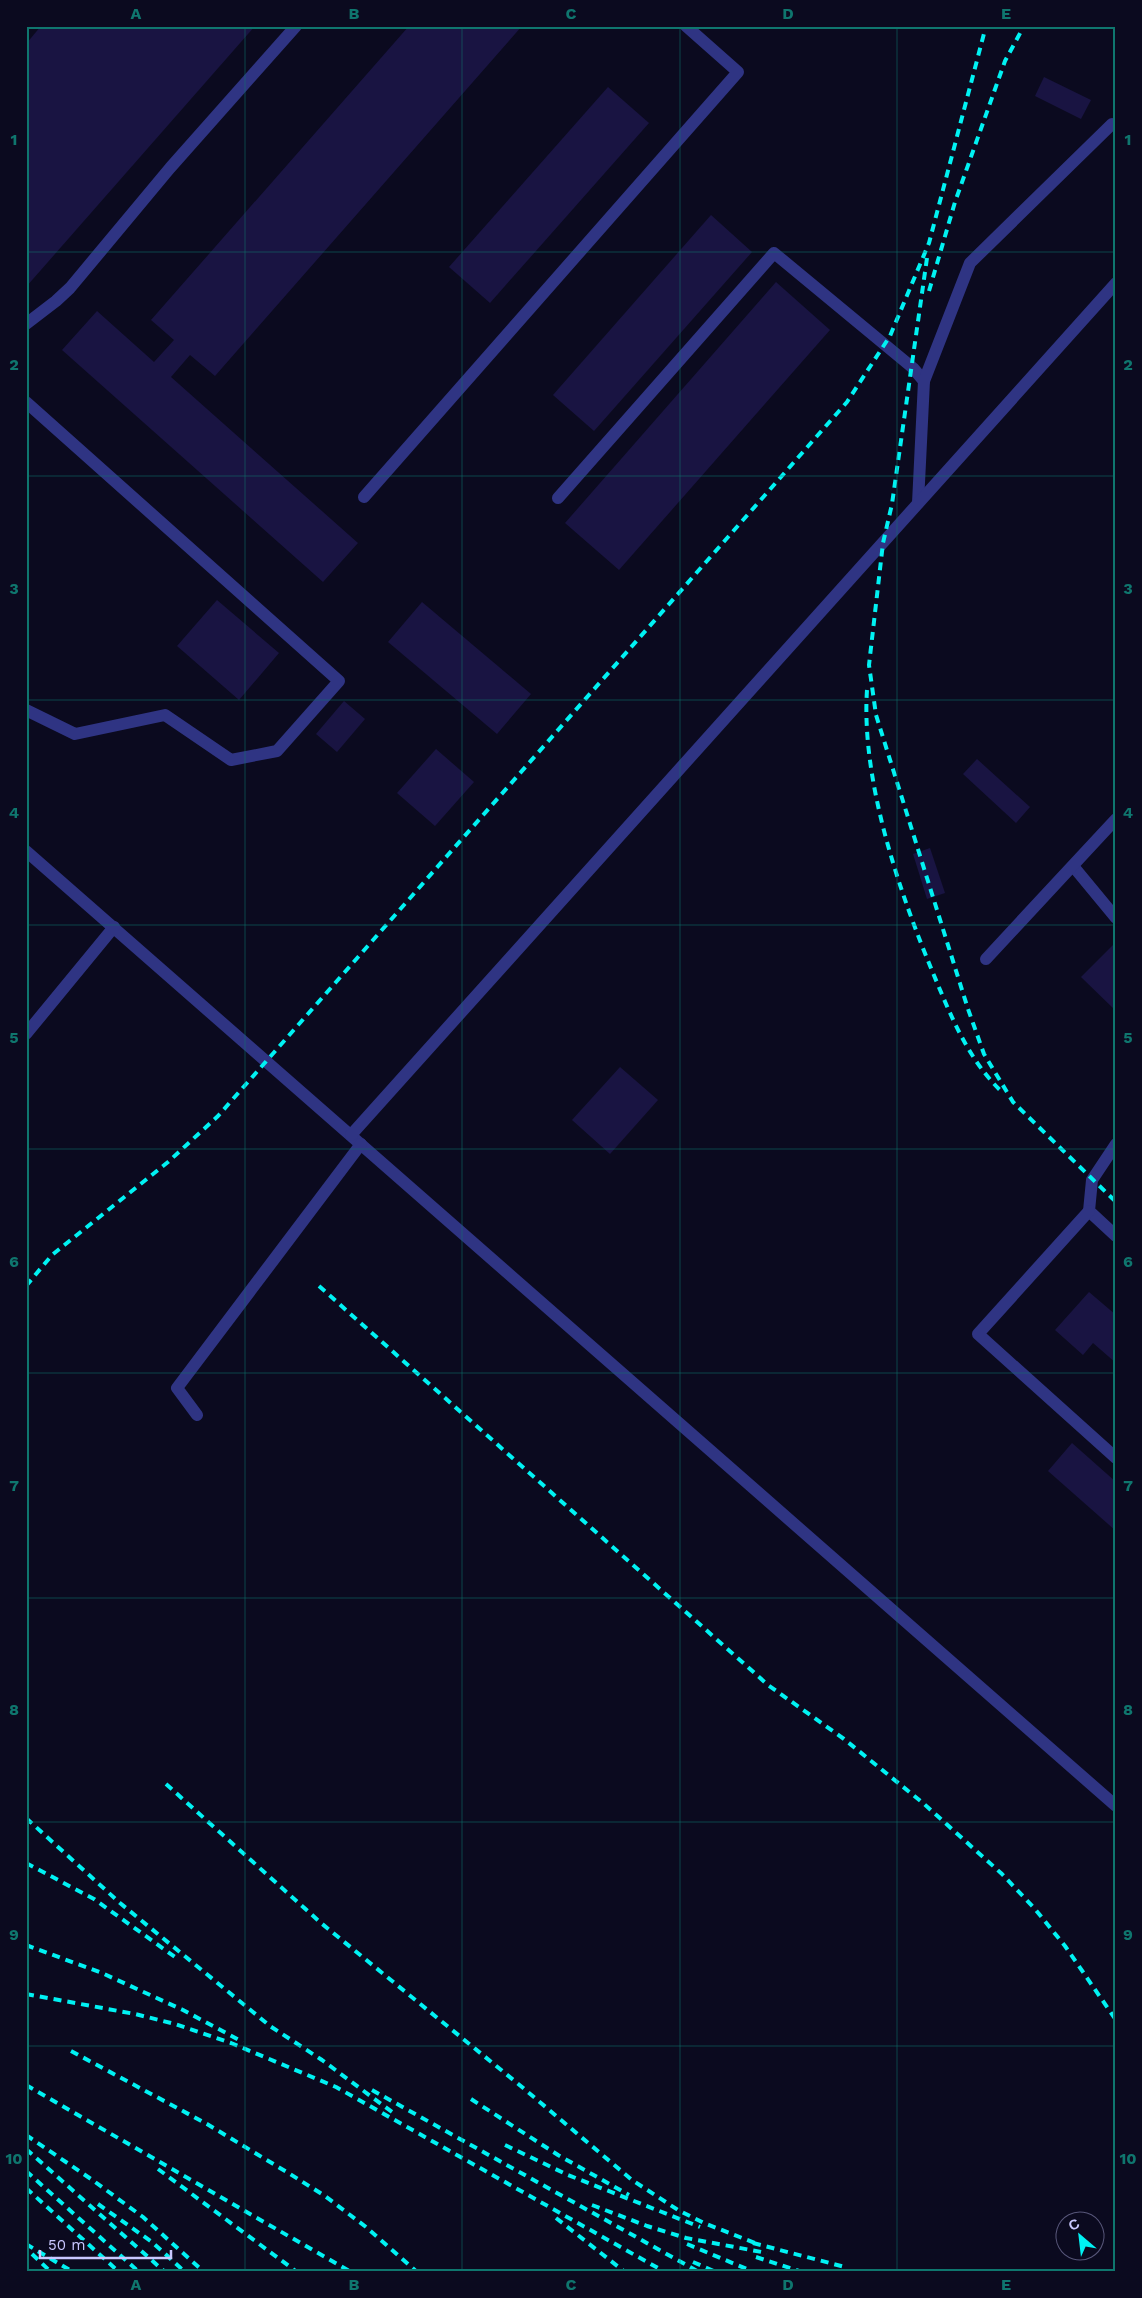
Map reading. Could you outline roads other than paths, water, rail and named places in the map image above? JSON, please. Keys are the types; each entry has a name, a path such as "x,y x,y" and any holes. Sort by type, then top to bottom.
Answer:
{"street":[{"path":"26,324 70,288 158,182 296,26"},
{"path":"364,497 738,72 686,26"},
{"path":"918,503 924,381 970,263 1112,124"},
{"path":"558,498 774,253 913,368 924,381"},
{"path":"197,1415 177,1388 356,1139 918,503 1116,282"},
{"path":"26,402 339,681 277,751 231,760 165,715 75,734 26,710"},
{"path":"986,959 1116,819"},
{"path":"29,858 114,927 1116,1806"},
{"path":"1073,866 1116,918"},
{"path":"26,1034 114,927"},
{"path":"1116,1144 1092,1180 1089,1212 978,1334 1116,1458"},
{"path":"1089,1212 1116,1236"}],"railway":[{"path":"26,1286 52,1255 168,1162 218,1116 847,402 890,336 929,243 986,26"},
{"path":"929,291 955,202 1005,61 1024,26"},
{"path":"927,258 892,504 883,543 869,665 876,715 968,1009 984,1054 1013,1102 1116,1202"},
{"path":"867,690 870,761 876,797 885,834 908,907 933,973 962,1037 980,1066 1003,1093"},
{"path":"319,1286 768,1685 844,1739 923,1803 1002,1874 1035,1909 1065,1946 1116,2020"},
{"path":"166,1784 321,1923 522,2087 632,2180 678,2210 704,2223 760,2245"},
{"path":"26,1818 120,1903 270,2026 322,2060 392,2112"},
{"path":"26,1863 94,1899 175,1957"},
{"path":"26,1945 102,1973 183,2010 243,2042"},
{"path":"26,1994 135,2014 175,2024 231,2043 336,2087 665,2272"},
{"path":"71,2051 207,2124 325,2196 366,2227 417,2272"},
{"path":"26,2085 351,2272"},
{"path":"372,2090 699,2272"},
{"path":"471,2099 558,2155 629,2195"},
{"path":"26,2135 143,2217 204,2272"},
{"path":"505,2145 568,2175 700,2227"},
{"path":"26,2149 165,2272"},
{"path":"158,2169 297,2272"},
{"path":"26,2171 139,2272"},
{"path":"26,2188 119,2272"},
{"path":"98,2204 152,2242 185,2272"},
{"path":"592,2205 647,2226 686,2238 767,2253"},
{"path":"556,2218 625,2272"},
{"path":"753,2243 845,2267"},
{"path":"26,2244 73,2272"},
{"path":"687,2244 754,2272"},
{"path":"32,2254 51,2272"},
{"path":"756,2257 802,2272"},
{"path":"693,2262 716,2272"}]}
